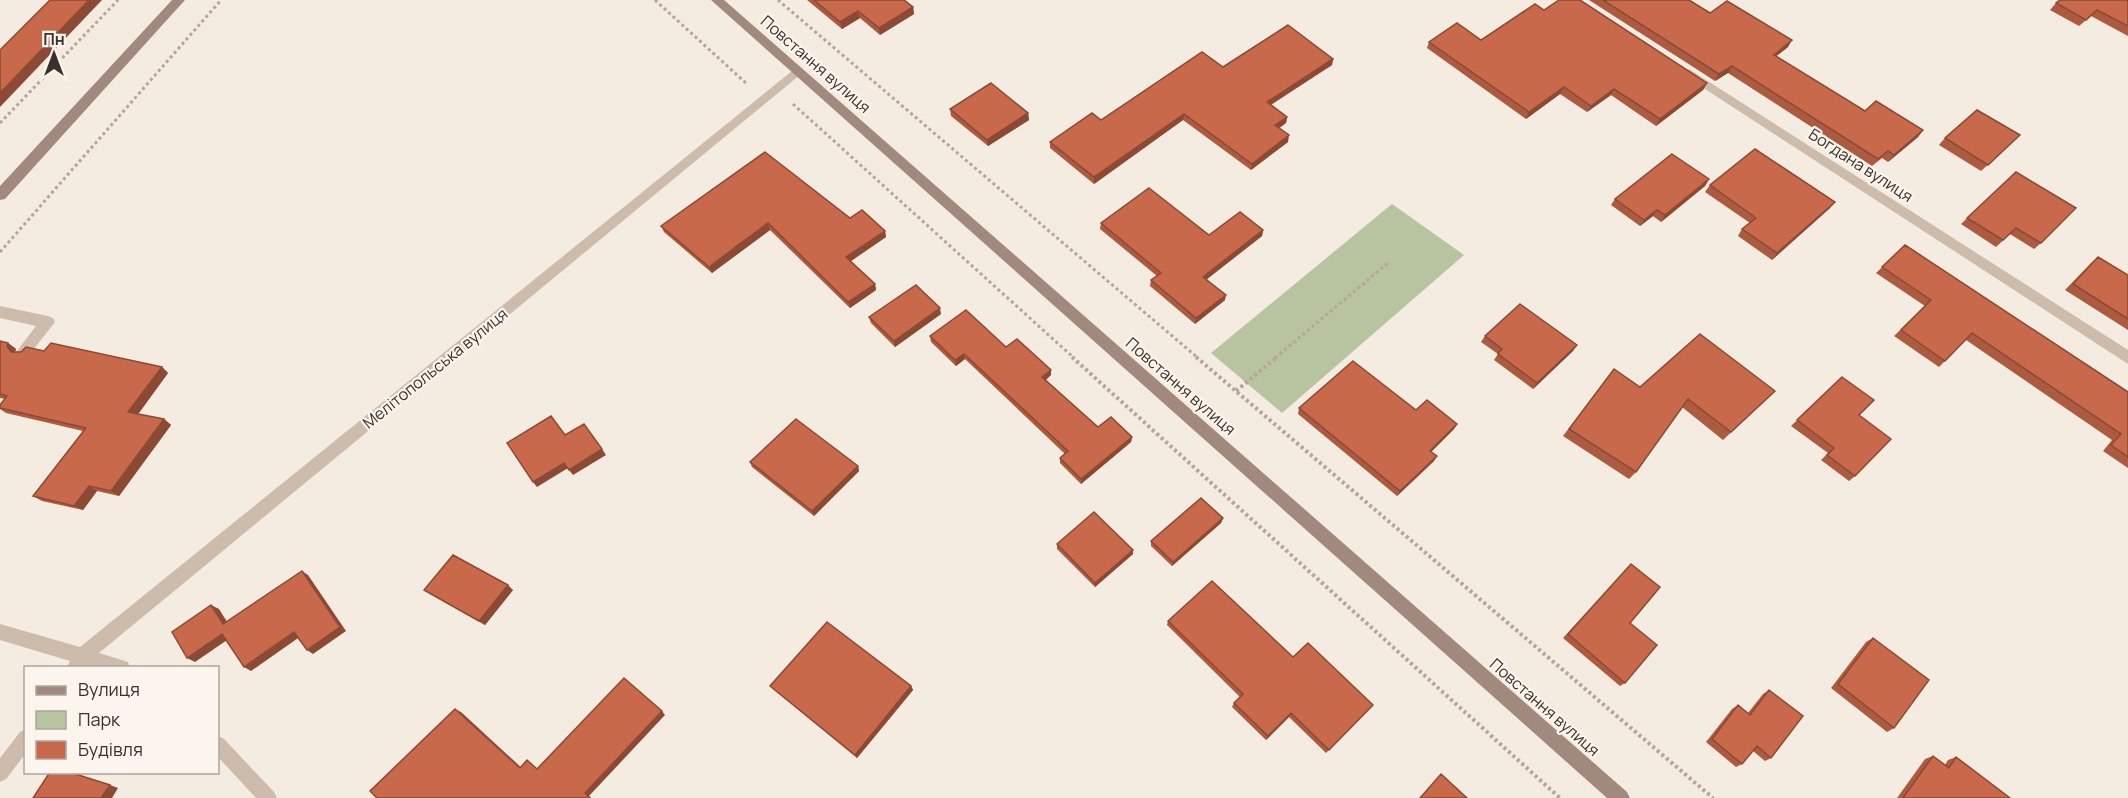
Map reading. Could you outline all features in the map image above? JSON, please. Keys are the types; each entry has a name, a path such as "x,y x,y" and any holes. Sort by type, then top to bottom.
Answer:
{"street":[{"path":"0,195 179,0"},
{"name":"Повстання вулиця","path":"717,0 1621,798"},
{"name":"Богдана вулиця","path":"1676,65 2128,358"},
{"name":"Мелітопольська вулиця","path":"80,661 797,71"},
{"path":"0,312 48,322 24,351"},
{"path":"0,632 80,661 110,666"},
{"path":"0,774 24,741"},
{"path":"219,746 268,798"}],"path":[{"path":"0,123 118,0"},
{"path":"0,252 221,0"},
{"path":"655,0 745,83 792,104 1560,798"},
{"path":"778,0 1713,798"},
{"path":"1236,391 1388,263"}],"green space":[{"path":"1392,204 1464,255 1282,413 1211,353"}],"building":[{"path":"50,0 89,0 0,93 0,50"},
{"path":"814,0 904,0 913,7 879,28 858,11 840,22"},
{"path":"1559,0 1580,0 1707,83 1660,119 1614,89 1591,106 1564,87 1529,112 1429,42 1457,23 1481,40 1535,4 1544,10"},
{"path":"1603,0 1689,0 1710,13 1727,1 1792,40 1774,55 1865,111 1876,101 1923,130 1894,155 1888,151 1878,159 1732,66 1719,74"},
{"path":"2060,0 2128,0 2128,26 2097,10 2086,20 2056,3"},
{"path":"1288,25 1333,59 1267,102 1287,117 1275,125 1289,135 1252,164 1184,114 1094,177 1050,142 1092,113 1101,120 1202,52 1223,67"},
{"path":"991,83 1028,113 987,140 950,109"},
{"path":"1977,110 2020,135 1988,165 1945,138"},
{"path":"1755,149 1835,202 1777,253 1742,229 1756,218 1710,185"},
{"path":"765,152 850,218 862,210 885,231 846,257 875,284 848,302 768,223 709,267 661,226"},
{"path":"1672,154 1709,179 1665,215 1657,210 1644,220 1615,199"},
{"path":"2016,172 2076,208 2041,243 2016,228 2003,240 1967,218"},
{"path":"1149,188 1209,235 1240,212 1263,230 1203,277 1226,295 1196,318 1151,280 1161,273 1101,223"},
{"path":"1905,245 2128,392 2128,457 2111,445 2121,434 1972,333 1945,361 1901,330 1931,300 1882,267"},
{"path":"2098,257 2128,275 2128,319 2073,284"},
{"path":"916,285 940,308 894,341 869,317"},
{"path":"1520,304 1577,345 1537,383 1498,354 1502,349 1485,336"},
{"path":"966,310 1006,347 1017,339 1051,370 1042,377 1098,427 1111,417 1132,437 1081,479 1060,458 1068,451 964,354 955,360 930,336"},
{"path":"1700,334 1775,391 1731,432 1688,399 1636,472 1569,429 1614,369 1640,387"},
{"path":"0,341 8,343 7,346 11,352 21,352 26,347 44,351 51,343 162,367 128,412 164,419 111,491 89,486 74,506 33,496 86,428 0,408 7,396 0,394"},
{"path":"1353,361 1416,410 1427,400 1457,424 1430,451 1437,456 1400,491 1299,408"},
{"path":"1842,377 1874,400 1859,415 1891,439 1855,476 1827,455 1834,448 1797,420"},
{"path":"551,416 565,435 584,424 602,449 569,470 564,463 533,482 507,443"},
{"path":"796,419 858,466 812,511 750,462"},
{"path":"1201,498 1223,518 1173,562 1151,541"},
{"path":"1094,512 1133,550 1095,583 1057,544"},
{"path":"453,555 508,585 479,621 424,590"},
{"path":"1631,564 1660,587 1630,623 1657,645 1625,683 1568,634"},
{"path":"302,571 340,627 307,650 294,632 244,667 222,634 187,658 172,632 211,605 223,624"},
{"path":"1212,581 1293,657 1308,643 1373,705 1329,750 1291,713 1268,736 1234,703 1243,694 1168,621"},
{"path":"827,622 911,686 855,755 770,686"},
{"path":"1873,638 1929,680 1894,728 1838,684"},
{"path":"624,678 662,711 585,793 590,798 377,798 370,791 455,709 520,768 527,760 537,769"},
{"path":"1769,690 1803,716 1771,758 1757,746 1742,764 1712,739 1738,705 1750,715"},
{"path":"1933,756 1949,768 1956,757 2010,798 1903,798"},
{"path":"49,774 75,774 110,785 101,798 33,798"},
{"path":"1441,774 1467,798 1420,798"}]}
